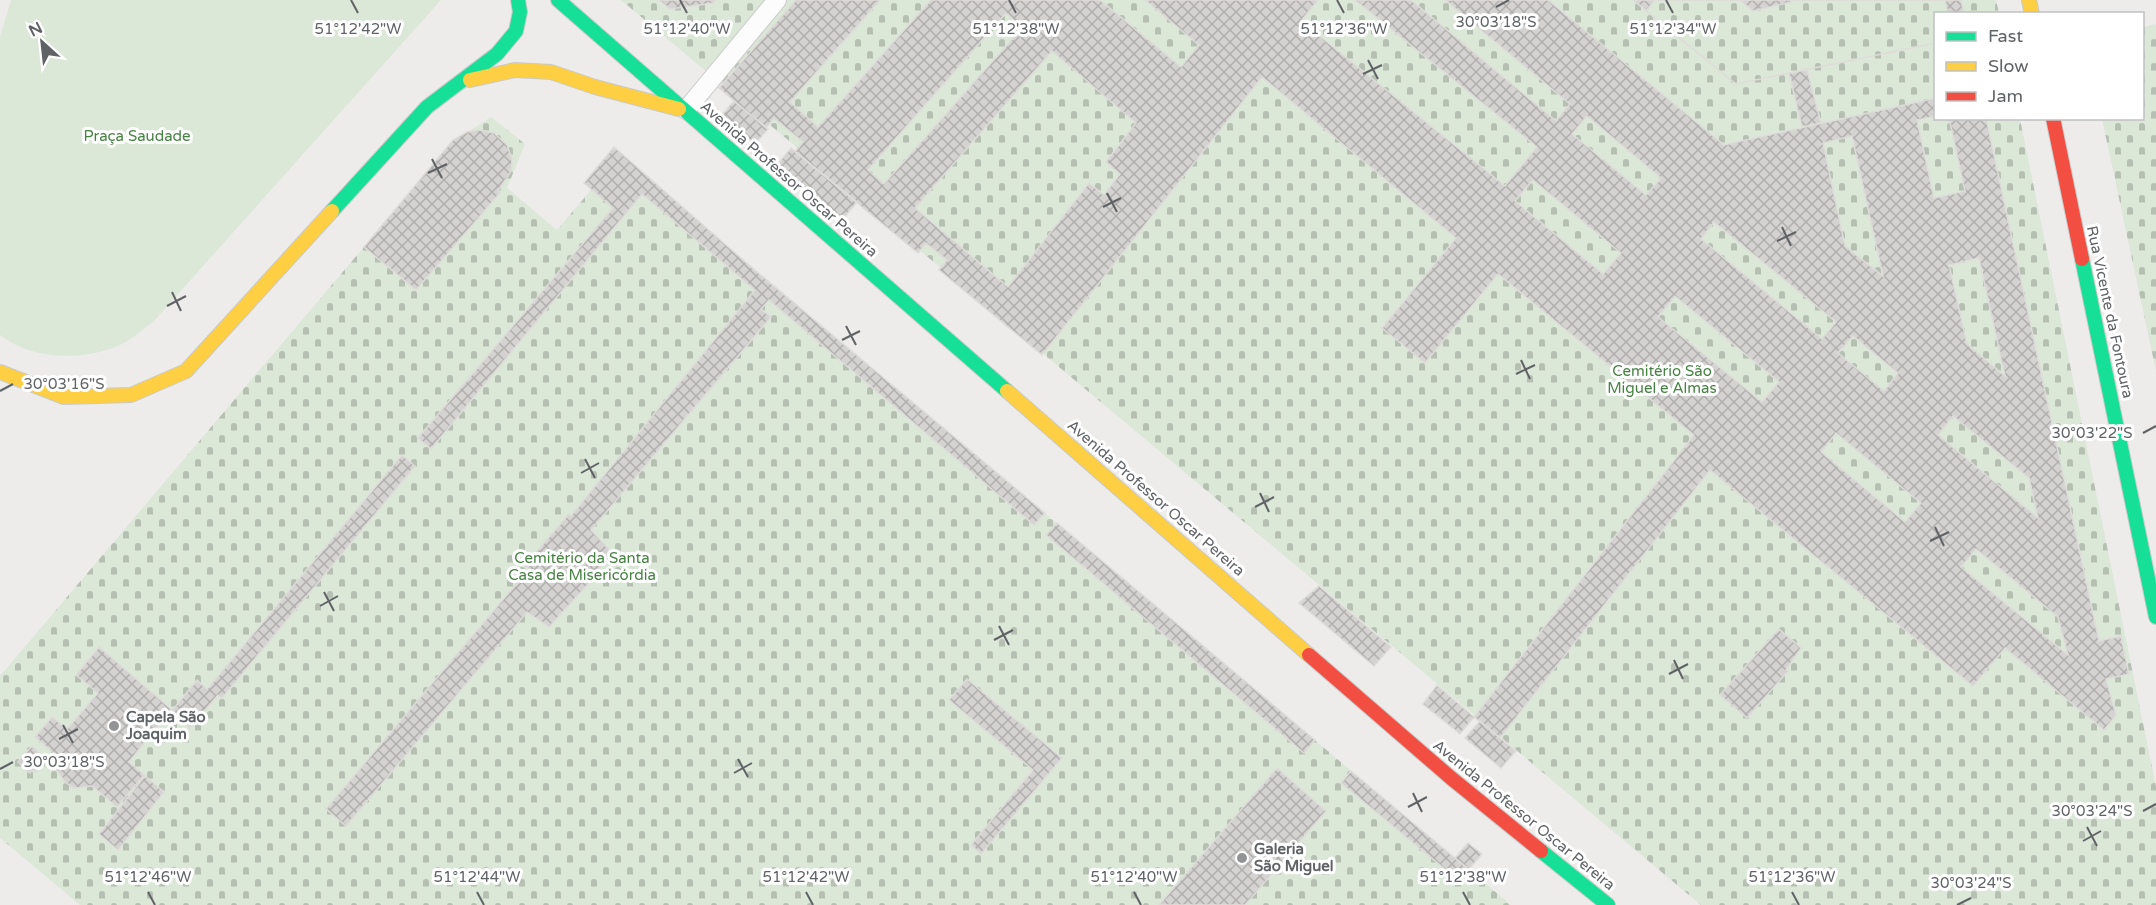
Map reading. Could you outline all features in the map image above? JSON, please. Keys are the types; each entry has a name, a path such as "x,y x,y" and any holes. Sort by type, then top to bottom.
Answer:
{"main road":[{"path":"0,372 64,397 131,395 186,371 427,107 498,54 516,31 520,12 518,0"},
{"name":"Avenida Professor Oscar Pereira","path":"558,0 1451,778 1608,905"},
{"name":"Avenida Professor Oscar Pereira","path":"464,81 515,70 551,72 595,87 686,111"},
{"name":"Rua Vicente da Fontoura","path":"2053,120 2156,617"}],"lane":[{"path":"686,111 777,0"}],"green space":[{"name":"Praça Saudade","path":"11,0 441,0 153,322 118,346 104,351 73,356 27,349 0,335 0,37"},
{"name":"Cemitério São Miguel e Almas","path":"621,0 1996,0 1999,12 1934,12 1934,120 2020,120 2156,787 2156,905 1701,905"},
{"path":"2156,24 2156,371 2102,120 2144,120 2144,27"},
{"name":"Cemitério da Santa Casa de Misericórdia","path":"491,117 525,144 507,188 557,230 620,156 1511,905 80,905 0,838 0,676 453,142"}],"building":[{"path":"659,0 716,0 713,3 670,9"},
{"path":"796,0 880,0 790,102 818,127 931,0 1100,0 1181,67 1199,45 1145,0 1318,0 1301,21 1505,186 1537,147 1355,0 1411,0 1556,121 1570,104 1445,0 1548,0 1724,145 1934,98 1934,116 1917,120 1934,198 1965,191 1949,120 1986,120 2099,641 2121,636 2129,674 2106,679 2116,715 2104,730 2005,648 1973,686 1710,470 1500,738 1474,717 1694,435 1498,274 1425,363 1382,328 1456,238 1262,77 1042,355 939,270 947,260 926,243 918,253 795,152 803,142 774,118 766,128 719,88","holes":["1006,13 1022,28 884,184 868,170","1052,51 1136,123 1106,162 1120,174 1104,195 1089,183 1008,287 915,208","1587,116 1661,178 1646,195 1572,134","1852,136 1883,276 1845,246 1823,143","1533,180 1621,253 1603,274 1515,201","1714,222 1836,322 1822,339 1701,239","1979,258 2005,376 1967,344 1949,265","1675,296 1779,382 1762,402 1658,317","1853,336 1898,373 1884,391 1838,353","1953,416 2029,478 2038,518 1938,435","1836,433 1921,503 1905,522 1821,452","1976,549 2058,617 2068,655 1961,567"]},
{"path":"1633,0 1961,0 1964,12 1934,12 1934,43 1736,84"},
{"path":"1655,0 1740,0 1753,11 1791,2 1791,0 1945,0 1948,12 1934,12 1934,43 1736,84 1646,11"},
{"path":"1807,70 1821,123 1802,127 1789,73"},
{"path":"734,101 768,129 755,144 721,116"},
{"path":"479,130 494,133 507,145 512,159 511,171 498,191 500,193 416,290 364,247 453,140 467,132"},
{"path":"614,147 750,266 1045,513 1034,525 769,300 761,309 771,317 591,530 612,553 589,580 591,581 549,627 527,612 346,826 326,809 529,569 525,565 569,514 571,516 755,290 642,194 431,449 418,438 613,208 584,183"},
{"path":"791,148 857,202 843,219 777,165"},
{"path":"402,455 415,466 222,698 218,695 190,728 171,712 197,680 207,689 210,686"},
{"path":"1057,523 1315,740 1304,753 1046,535"},
{"path":"1319,586 1391,647 1374,666 1299,603"},
{"path":"1779,629 1801,648 1786,670 1788,671 1747,718 1720,695"},
{"name":"Capela São Joaquim","path":"99,647 171,709 129,762 144,775 117,807 92,786 74,788 65,782 57,770 57,756 35,737 52,717 67,729 98,693 76,675"},
{"path":"967,679 1062,758 981,854 971,845 1033,770 949,700"},
{"path":"1437,685 1474,717 1460,734 1423,704"},
{"path":"1480,721 1516,751 1501,768 1465,738"},
{"path":"32,746 44,757 36,772 32,769 30,773 18,762"},
{"name":"Galeria São Miguel","path":"1277,768 1326,811 1245,905 1159,905"},
{"path":"1351,771 1468,869 1458,880 1341,783"},
{"path":"145,776 164,792 118,850 99,834"},
{"path":"1468,843 1482,854 1469,869 1455,858"}],"traffic: fast":[{"path":"332,211 427,107 497,54 516,31 520,12 518,0"},
{"path":"558,0 1007,391"},
{"path":"2082,259 2156,617"},
{"path":"1541,851 1608,905"}],"traffic: slow":[{"path":"2029,0 2032,12"},
{"path":"470,80 515,70 551,72 595,87 679,109"},
{"path":"0,372 64,397 131,395 186,371 332,211"},
{"path":"1007,391 1309,655"}],"traffic: jam":[{"path":"2053,120 2082,259"},
{"path":"1309,655 1451,778 1541,851"}],"place":[{"name":"Capela São Joaquim","path":"114,726"},
{"name":"Galeria São Miguel","path":"1242,858"}]}
